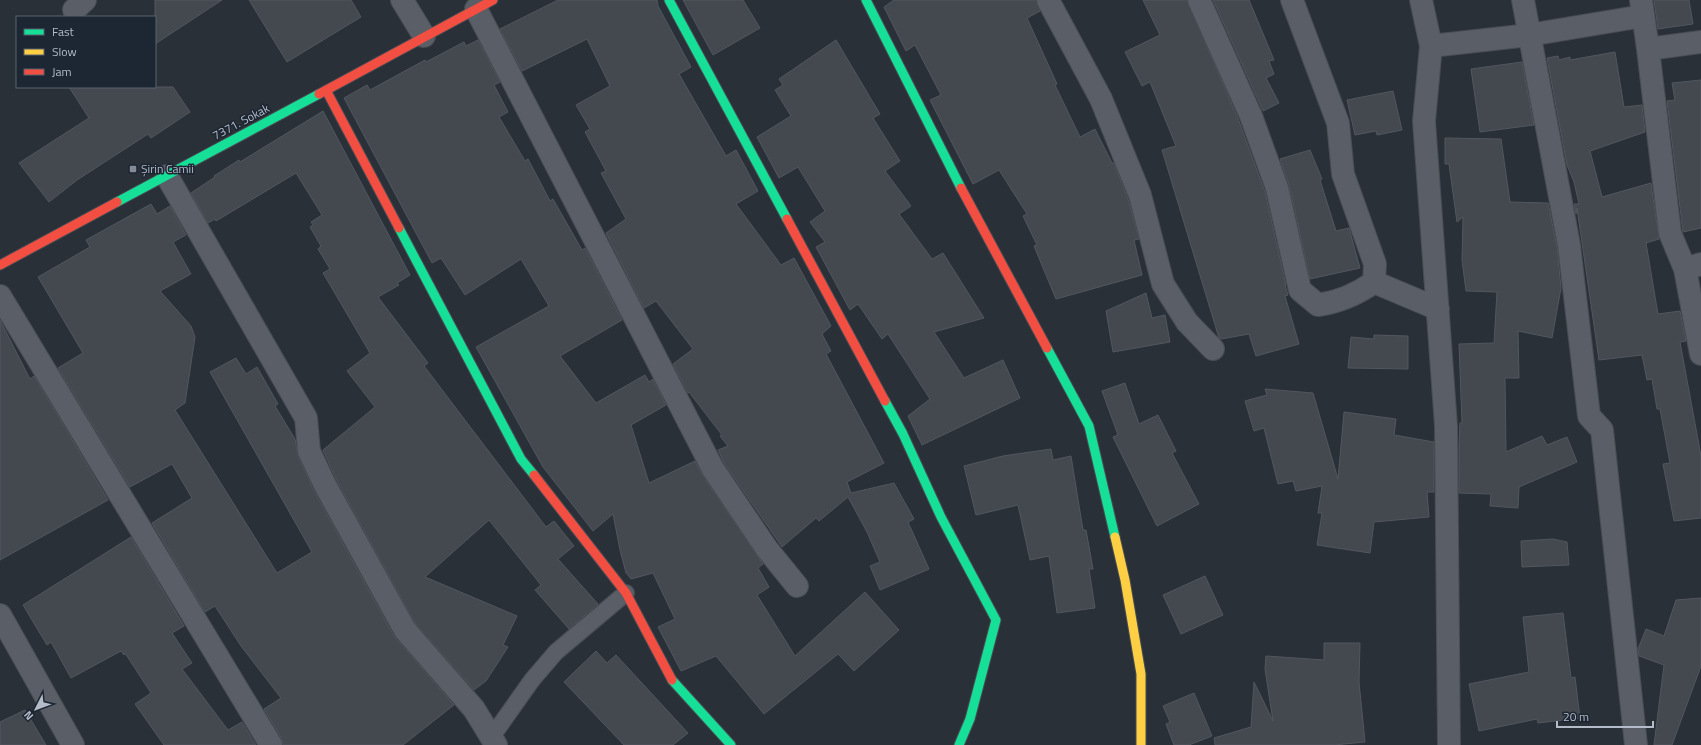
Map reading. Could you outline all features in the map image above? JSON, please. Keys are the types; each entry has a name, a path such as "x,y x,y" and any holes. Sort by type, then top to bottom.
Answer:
{"street":[{"path":"402,0 424,36"},
{"path":"669,0 903,434 941,517 996,620 970,719 959,745"},
{"path":"866,0 975,217 1089,426 1125,580 1140,674 1141,745"},
{"path":"1048,0 1101,99 1140,195 1163,284 1187,322 1213,349"},
{"path":"1199,0 1251,116 1277,188 1300,290 1318,305 1335,303 1359,292 1374,282"},
{"path":"1292,0 1338,123 1343,174 1375,264 1374,282"},
{"path":"1421,0 1431,46 1424,121 1446,426 1449,745"},
{"path":"1523,0 1569,245 1589,416 1602,430 1633,745"},
{"path":"484,4 713,469 767,549 797,586"},
{"name":"7371. Sokak","path":"0,265 484,4"},
{"path":"1431,46 1529,34 1642,8 1670,234 1693,266 1701,354"},
{"path":"1648,49 1701,42"},
{"path":"326,90 521,459 626,593 673,682 731,745"},
{"path":"167,176 306,418 309,452 325,485 404,630 474,709 493,741"},
{"path":"1374,282 1438,309"},
{"path":"0,296 271,745"},
{"path":"0,615 73,745"}],"lane":[{"path":"493,741 532,680 556,652 626,593"}],"building":[{"path":"155,0 222,0 156,43"},
{"path":"249,0 351,0 361,17 287,62"},
{"path":"558,0 657,0 658,6 691,67 679,74 726,156 736,150 758,191 736,204 781,265 794,258 831,326 822,334 831,351 826,354 884,463 847,482 851,493 894,483 914,519 908,522 929,569 880,590 870,566 880,562 867,532 848,497 819,521 816,518 782,547 724,463 718,450 728,446 720,436 722,435 689,392 688,393 673,364 693,349 656,301 644,308 606,233 626,219 601,173 606,171 585,132 590,129 576,105 610,86 587,39 522,71 500,29"},
{"path":"683,0 743,0 760,28 713,55"},
{"path":"894,0 1036,0 1040,11 1027,18 1057,84 1055,85 1080,137 1095,129 1112,163 1114,163 1128,199 1139,239 1134,240 1142,275 1056,299 1034,246 1037,245 1023,216 1027,214 999,170 973,184 930,100 941,95 915,45 906,51 884,7"},
{"path":"1143,0 1187,0 1239,121 1265,192 1288,295 1285,296 1299,344 1256,356 1249,334 1221,339 1219,338 1162,150 1176,146 1150,82 1142,86 1125,52 1160,35"},
{"path":"1213,0 1249,0 1274,60 1269,61 1274,74 1266,78 1279,103 1263,111"},
{"path":"1654,0 1689,0 1693,24 1658,29"},
{"path":"478,40 500,82 494,85 508,112 499,117 525,161 528,159 550,201 553,199 582,250 585,248 622,320 560,356 596,403 645,375 649,382 653,379 666,405 631,425 649,483 695,461 703,476 763,564 758,568 769,587 757,595 795,656 865,592 899,630 854,671 838,654 764,714 716,656 681,671 658,627 675,619 653,573 631,579 626,573 613,514 593,531 543,467 476,347 549,306 521,259 465,295 441,258 432,263 344,98 367,85 370,90 425,60 426,62 464,42 466,46"},
{"path":"836,40 880,114 873,118 900,161 885,171 911,206 899,214 932,259 943,253 984,318 934,332 964,378 1003,360 1020,398 922,445 908,416 930,399 888,334 882,339 858,304 850,310 816,247 825,242 810,222 825,211 798,167 779,178 757,137 791,116 775,90 783,85 779,79"},
{"path":"1615,52 1624,107 1642,105 1645,132 1590,151 1602,197 1651,183 1659,239 1646,243 1658,314 1680,311 1686,341 1680,342 1701,456 1701,518 1674,521 1663,464 1670,463 1660,409 1657,409 1652,379 1647,380 1642,355 1599,360 1577,208 1576,214 1574,204 1579,204 1574,182 1567,165 1547,58 1558,56 1559,60 1570,57 1570,60"},
{"path":"1522,62 1534,125 1480,132 1471,69"},
{"path":"1701,80 1701,228 1683,232 1667,101 1675,100 1672,83"},
{"path":"173,87 190,112 151,138 148,134 77,180 49,202 19,163 89,118 70,88"},
{"path":"1393,91 1402,130 1377,135 1376,131 1355,135 1347,100"},
{"path":"323,111 410,275 397,283 399,285 378,297 428,363 424,366 546,527 554,521 574,546 558,559 598,604 569,629 535,590 541,585 489,520 425,577 517,616 503,645 508,647 486,681 474,690 415,623 336,479 323,450 375,407 347,371 370,353 323,273 330,269 318,249 321,246 310,227 313,225 311,222 322,215 296,173 216,221 215,219 208,223 191,193 239,160 240,162"},
{"path":"1445,138 1501,139 1510,202 1548,203 1557,247 1561,288 1552,338 1518,331 1519,378 1505,378 1506,452 1542,436 1547,445 1567,437 1577,462 1519,487 1518,508 1490,506 1491,494 1459,493 1459,446 1460,423 1462,423 1459,344 1494,343 1497,292 1466,291 1462,260 1463,217 1457,222 1449,164 1445,164"},
{"path":"1310,150 1322,179 1320,180 1336,231 1349,228 1360,268 1310,279 1289,185 1280,159"},
{"path":"151,204 157,214 170,206 186,235 173,242 191,274 160,291 191,326 195,337 185,403 175,410 277,573 312,552 210,372 236,358 246,374 257,367 278,404 275,406 295,439 298,456 314,491 394,636 454,705 403,745 283,745 282,739 264,709 281,698 241,646 215,606 205,612 152,523 192,498 172,464 130,487 58,368 83,353 38,277 90,247 86,240"},
{"path":"1146,293 1152,318 1165,315 1170,342 1113,352 1106,311"},
{"path":"0,320 30,379 34,376 108,500 0,560"},
{"path":"1374,335 1408,336 1408,369 1348,368 1351,337 1374,339"},
{"path":"1125,383 1139,424 1158,415 1176,451 1172,453 1199,504 1157,526 1113,437 1118,435 1102,391"},
{"path":"1265,389 1313,393 1338,479 1344,412 1396,419 1394,435 1434,442 1434,492 1427,492 1429,517 1374,522 1370,553 1317,545 1322,513 1318,513 1322,486 1296,491 1293,481 1278,484 1264,428 1254,431 1245,401 1267,395"},
{"path":"1051,449 1053,460 1071,456 1083,530 1086,530 1093,569 1089,569 1095,608 1057,613 1049,556 1030,560 1018,505 976,515 964,466 1003,456"},
{"path":"131,537 184,626 172,633 192,663 182,669 228,730 242,722 256,745 164,745 135,704 151,693 125,653 124,655 121,651 71,678 51,642 47,645 23,605"},
{"path":"1553,539 1567,542 1569,565 1522,567 1521,541"},
{"path":"1205,576 1223,615 1181,634 1163,595"},
{"path":"1701,598 1701,666 1672,745 1654,745 1664,665 1639,656 1638,649 1646,629 1664,636 1676,600"},
{"path":"1563,613 1571,678 1575,677 1580,718 1538,723 1537,719 1479,731 1469,684 1529,672 1523,617"},
{"path":"1324,643 1360,643 1359,682 1365,742 1334,745 1215,745 1214,738 1251,727 1254,682 1273,721 1265,669 1266,656 1324,660"},
{"path":"596,651 607,663 616,655 688,733 673,745 624,745 564,682"},
{"path":"1194,693 1212,736 1189,745 1174,745 1166,724 1170,722 1163,706"},
{"path":"25,710 46,745 0,745 0,722"}],"traffic: fast":[{"path":"669,0 787,219"},
{"path":"866,0 961,188"},
{"path":"117,202 319,94"},
{"path":"399,228 521,459 534,475"},
{"path":"1047,348 1089,426 1115,537"},
{"path":"885,401 903,434 941,517 996,620 970,719 959,745"},
{"path":"672,680 731,745"}],"traffic: slow":[{"path":"1115,537 1125,580 1141,674 1141,745"}],"traffic: jam":[{"path":"319,94 493,0"},
{"path":"326,90 399,228"},
{"path":"961,188 1047,348"},
{"path":"0,265 117,202"},
{"path":"787,219 885,401"},
{"path":"534,475 626,593 672,680"}],"place":[{"name":"Şirin Camii","path":"133,169"}]}
